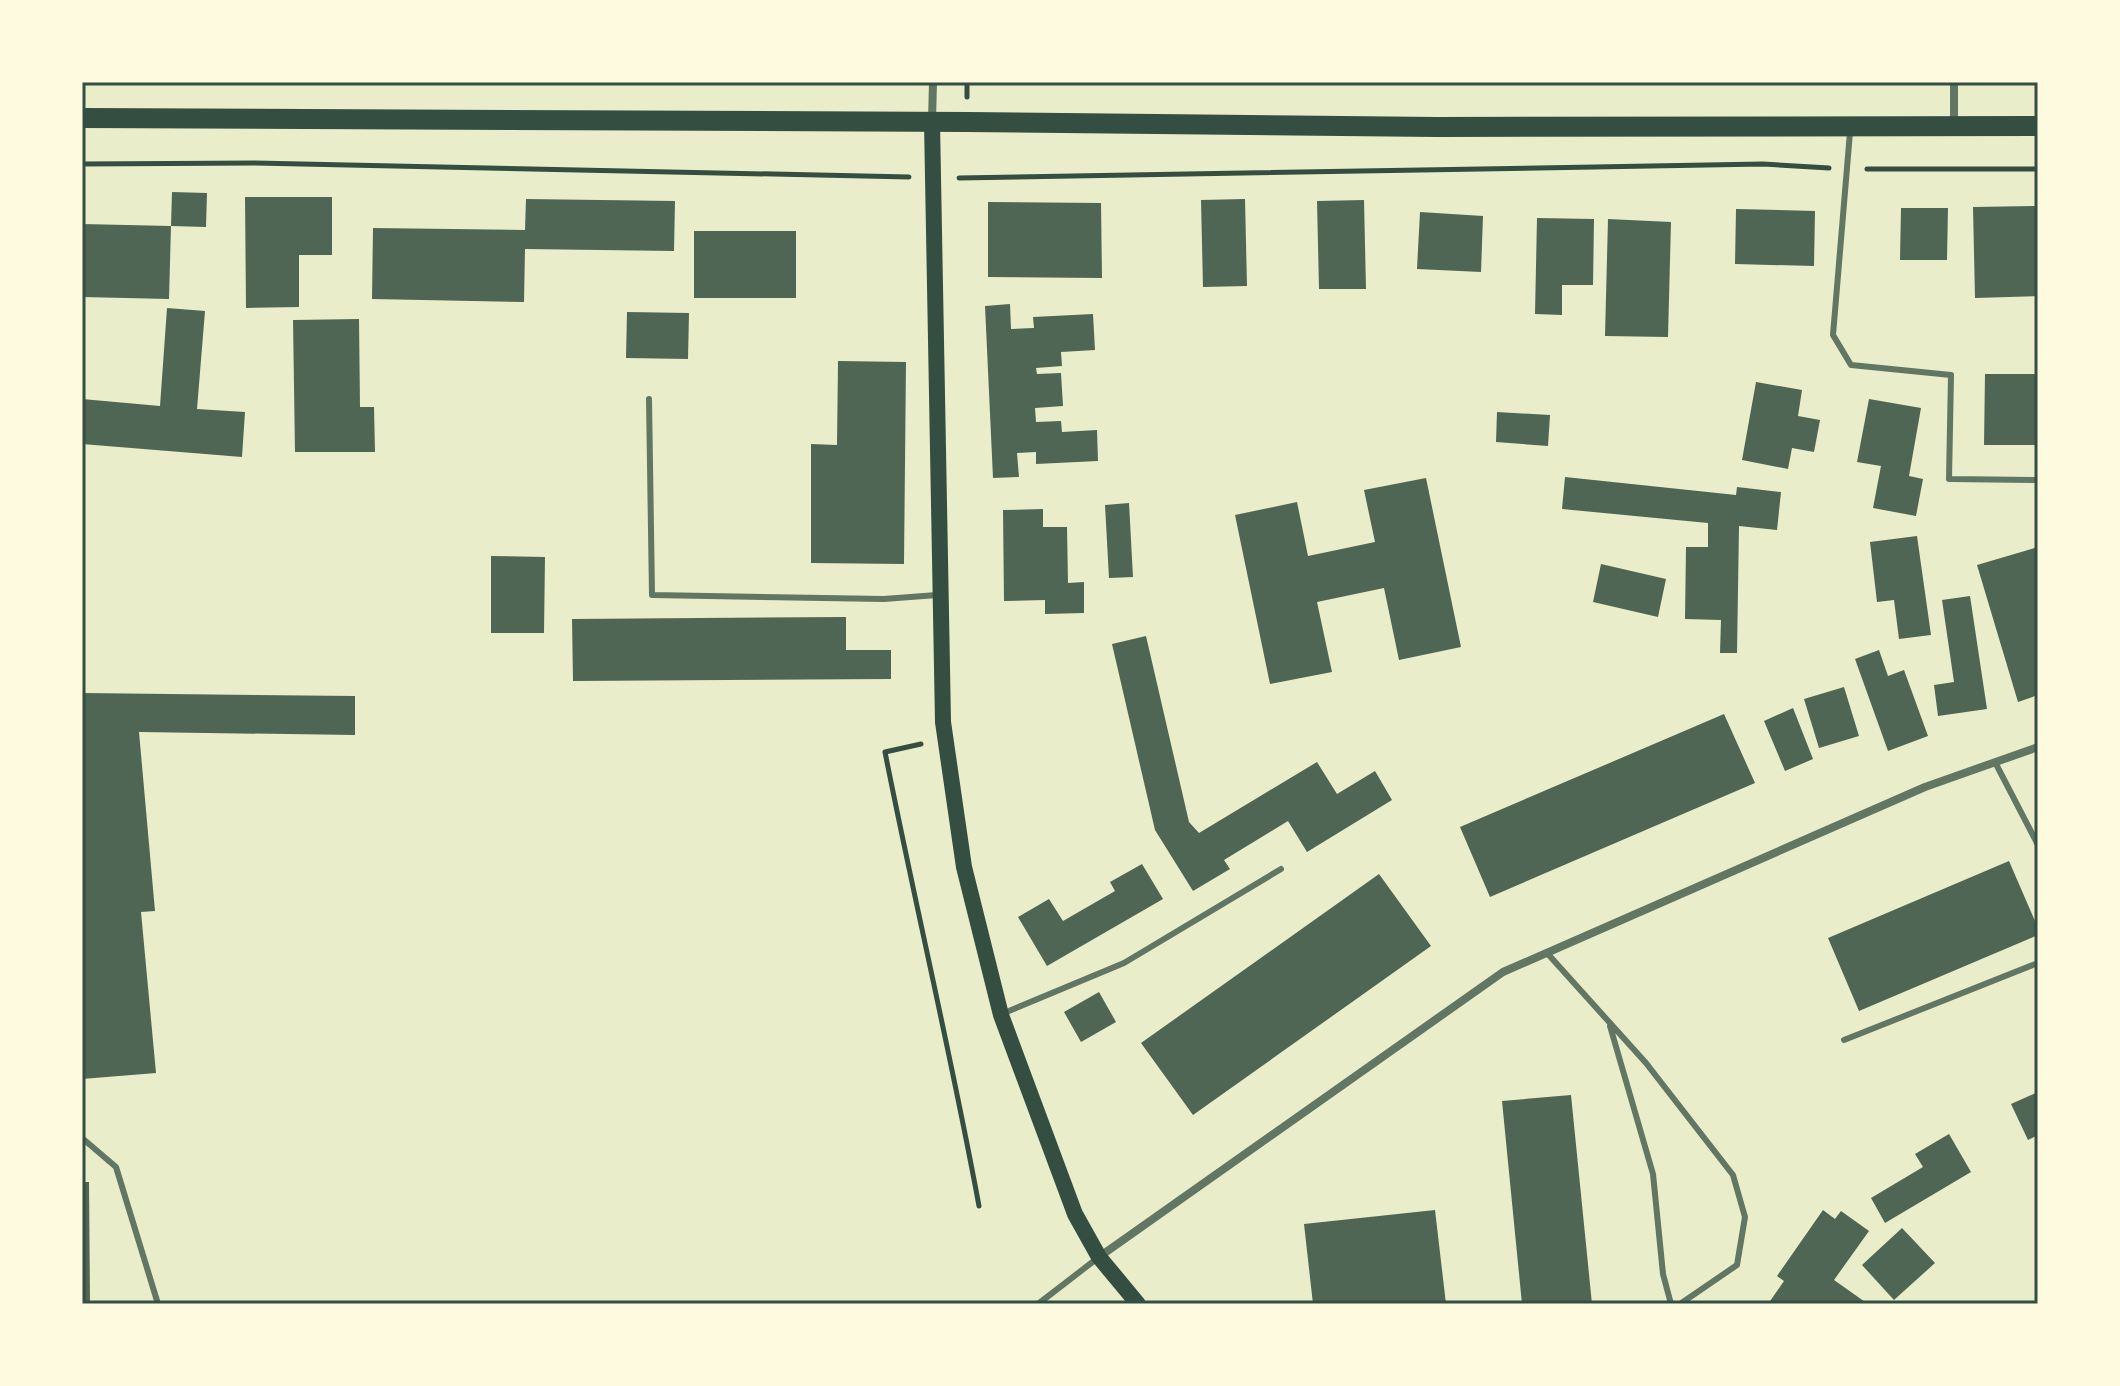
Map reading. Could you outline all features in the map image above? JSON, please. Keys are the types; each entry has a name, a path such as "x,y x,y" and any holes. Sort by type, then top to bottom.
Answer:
{"main road":[{"path":"82,118 1437,127 2038,126"},
{"path":"932,122 943,722 964,867 1001,1015 1075,1214 1099,1257 1138,1304"}],"street":[{"path":"932,122 933,82"},
{"path":"1954,82 1954,125"},
{"path":"1099,1257 1503,972 1925,787 2038,747"}],"lane":[{"path":"1851,125 1833,335 1851,365 1951,375 1949,479 2038,480"},
{"path":"649,399 652,595 884,599 941,595"},
{"path":"1995,762 2038,845"},
{"path":"1001,1015 1124,963 1281,869"},
{"path":"1547,953 1646,1063 1733,1175 1745,1217 1737,1265 1680,1304"},
{"path":"1844,1040 2038,963"},
{"path":"1609,1022 1653,1174 1663,1274 1671,1304"},
{"path":"82,1138 116,1167 158,1304"},
{"path":"1038,1304 1099,1257"}],"path":[{"path":"82,164 271,163 933,178 1138,177 1763,164 1847,169 2038,169"},
{"path":"946,739 885,752 912,890 955,1076 979,1206"}],"building":[{"path":"172,192 207,193 206,227 171,226"},
{"path":"245,197 332,197 332,255 299,255 299,307 246,308"},
{"path":"526,199 675,201 674,251 525,249 524,302 372,299 373,228 525,230"},
{"path":"1245,199 1247,286 1203,287 1201,200"},
{"path":"1364,200 1366,289 1319,289 1317,201"},
{"path":"988,202 1101,203 1102,278 988,277"},
{"path":"2038,206 2038,296 1975,298 1973,207"},
{"path":"1901,208 1948,208 1947,260 1900,260"},
{"path":"1736,209 1815,211 1814,266 1735,264"},
{"path":"1420,212 1483,216 1481,272 1417,269"},
{"path":"1537,218 1594,219 1593,285 1562,285 1562,315 1535,314"},
{"path":"1608,219 1671,222 1668,337 1605,336"},
{"path":"82,224 171,226 169,299 82,297"},
{"path":"694,231 796,231 796,298 694,298"},
{"path":"1010,304 1011,329 1034,328 1033,317 1093,314 1095,350 1061,352 1062,366 1036,368 1037,374 1061,373 1063,406 1035,408 1036,422 1061,421 1062,432 1097,430 1098,461 1036,464 1036,452 1017,453 1019,477 993,478 985,306"},
{"path":"167,308 205,311 197,409 245,412 242,457 82,444 82,399 160,406"},
{"path":"627,312 689,313 688,359 626,358"},
{"path":"359,319 360,407 374,407 375,452 295,452 293,320"},
{"path":"838,361 906,362 904,564 811,563 811,444 837,445"},
{"path":"1985,374 2038,374 2038,445 1984,445"},
{"path":"1756,382 1802,390 1798,416 1820,420 1814,452 1792,448 1788,469 1742,460"},
{"path":"1869,399 1921,408 1909,476 1923,479 1916,516 1873,508 1881,466 1857,462"},
{"path":"1497,412 1550,415 1548,446 1496,442"},
{"path":"1565,477 1736,495 1737,487 1781,492 1777,530 1739,526 1737,653 1720,653 1721,620 1685,619 1686,547 1708,547 1708,523 1562,509"},
{"path":"1426,478 1461,647 1399,660 1384,588 1317,602 1332,672 1270,684 1235,515 1297,502 1308,556 1375,542 1364,490"},
{"path":"1129,503 1133,577 1109,578 1105,505"},
{"path":"1043,509 1043,527 1067,527 1068,583 1084,582 1084,613 1045,614 1045,600 1004,601 1003,510"},
{"path":"1917,536 1931,635 1899,639 1894,600 1877,602 1870,542"},
{"path":"2038,547 2038,695 2018,702 1977,565"},
{"path":"491,556 545,557 544,633 491,633"},
{"path":"1601,564 1666,579 1658,617 1593,602"},
{"path":"1970,596 1987,709 1938,716 1934,685 1954,682 1942,600"},
{"path":"846,617 846,650 891,650 891,679 573,681 572,619"},
{"path":"1146,636 1189,822 1199,833 1317,762 1337,794 1375,771 1392,800 1307,852 1288,821 1224,860 1230,869 1193,891 1155,830 1112,644"},
{"path":"1879,650 1888,676 1904,670 1928,736 1888,751 1855,659"},
{"path":"1844,687 1859,736 1819,748 1804,699"},
{"path":"82,693 355,696 355,735 139,732 155,911 141,912 156,1073 82,1079"},
{"path":"1793,708 1813,759 1785,771 1764,721"},
{"path":"1724,714 1755,783 1490,897 1460,827"},
{"path":"2009,861 2038,928 2038,935 1859,1011 1828,938"},
{"path":"1142,864 1163,899 1047,966 1018,917 1049,899 1063,921 1115,891 1110,882"},
{"path":"1379,874 1431,946 1193,1115 1141,1043"},
{"path":"1099,992 1116,1022 1081,1042 1064,1012"},
{"path":"2038,1092 2038,1135 2028,1140 2011,1104"},
{"path":"1571,1095 1592,1304 1522,1304 1502,1101"},
{"path":"1949,1134 1971,1172 1885,1223 1871,1198 1923,1167 1915,1154"},
{"path":"82,1182 89,1182 90,1304 82,1304"},
{"path":"1435,1210 1446,1304 1313,1304 1304,1224"},
{"path":"1823,1210 1835,1219 1841,1211 1869,1231 1834,1280 1868,1304 1768,1304 1784,1281 1777,1276"},
{"path":"1902,1228 1935,1263 1894,1300 1862,1265"}]}
